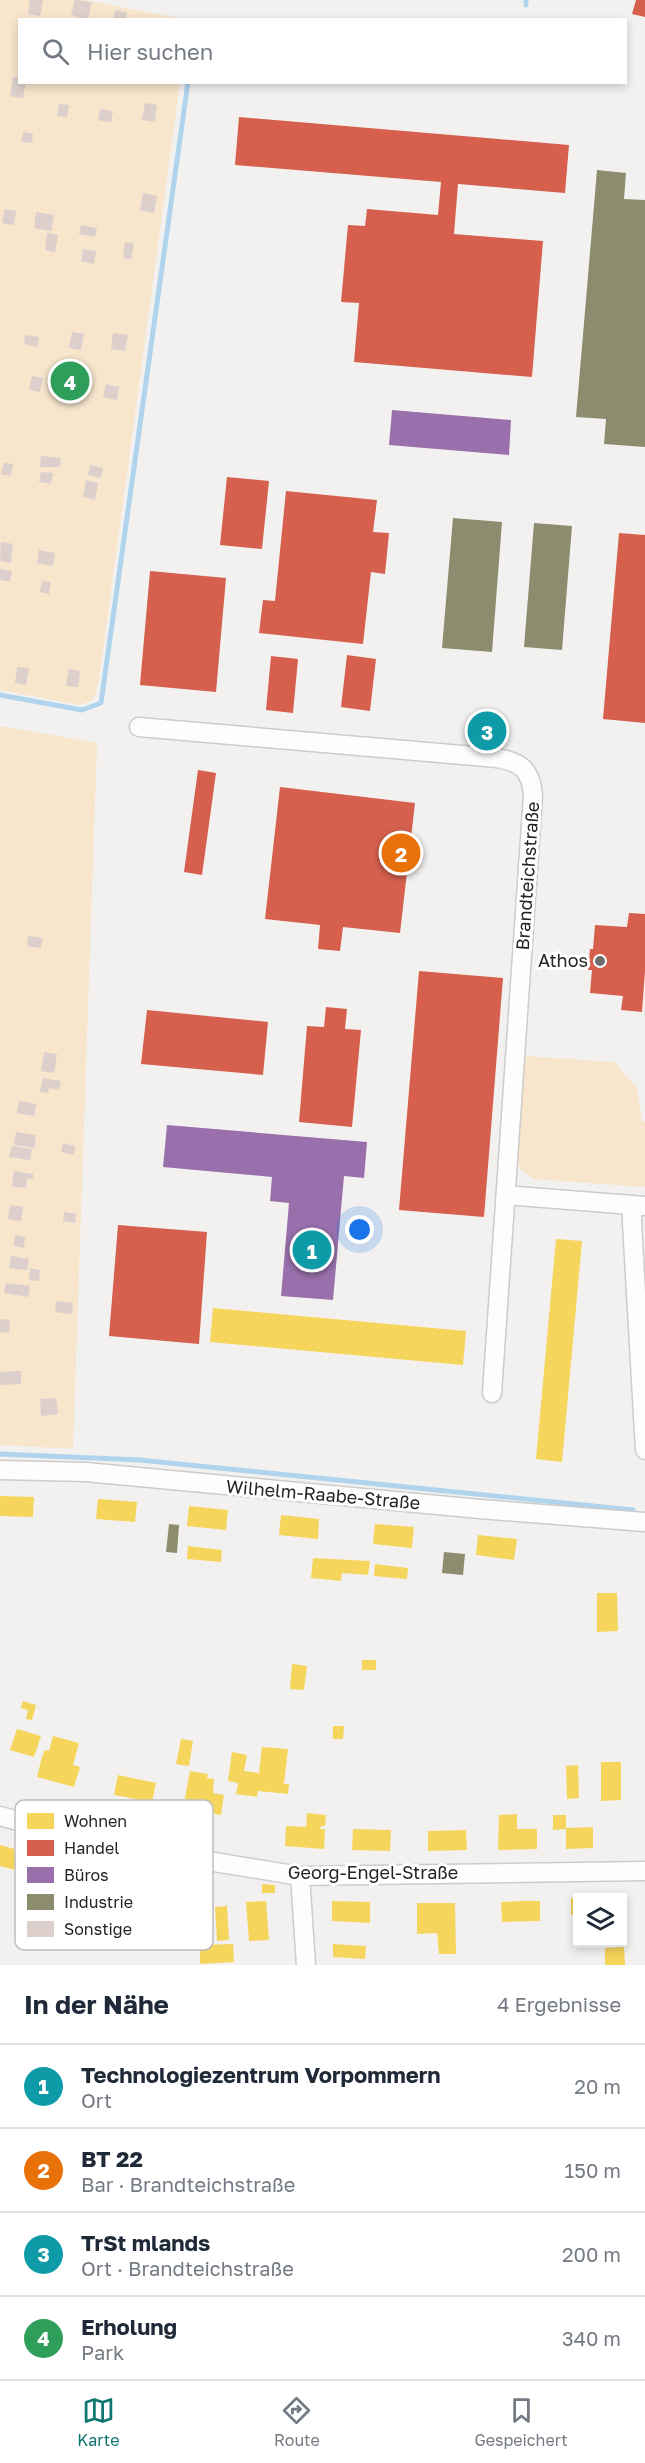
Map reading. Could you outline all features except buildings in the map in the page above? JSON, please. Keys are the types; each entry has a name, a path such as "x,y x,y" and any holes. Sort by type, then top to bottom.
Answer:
{"street":[{"name":"Brandteichstraße","path":"139,727 497,758 509,760 522,767 531,778 533,795 492,1393"},
{"path":"506,1195 639,1206 645,1450"},
{"name":"Wilhelm-Raabe-Straße","path":"0,1470 86,1472 645,1522"},
{"name":"Georg-Engel-Straße","path":"0,1816 15,1820"},
{"name":"Georg-Engel-Straße","path":"213,1862 300,1876 645,1872"},
{"path":"300,1876 306,1965"}],"shaded area":[{"path":"0,0 85,0 177,18 18,18 18,84 180,84 96,693 91,701 79,705 0,690"},
{"path":"0,726 97,743 73,1449 0,1445"},
{"path":"524,1056 614,1062 637,1088 642,1120 645,1122 645,1187 533,1179 520,1169 517,1151"}],"waterway":[{"path":"526,0 526,5"},
{"path":"0,695 82,710 101,703 188,84"},
{"path":"0,1454 140,1460 633,1510"}],"place":[{"name":"Erholung","path":"70,381"},
{"name":"TrSt mlands","path":"487,731"},
{"name":"BT 22","path":"401,853"},
{"name":"Athos","path":"600,961"},
{"name":"Technologiezentrum Vorpommern","path":"312,1250"}]}
